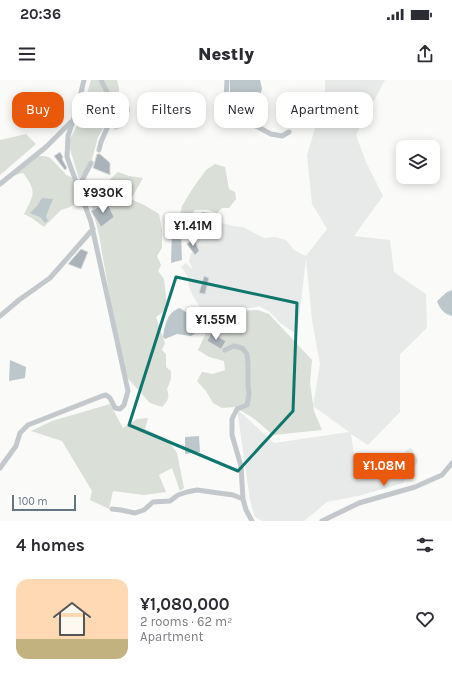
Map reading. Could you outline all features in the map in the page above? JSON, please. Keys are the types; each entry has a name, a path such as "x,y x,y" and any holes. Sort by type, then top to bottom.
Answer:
{"street":[{"path":"81,92 84,80"},
{"path":"99,150 111,120 104,104 107,92 101,80"},
{"path":"226,80 224,112 249,118 256,126 271,134 282,136 289,132"},
{"path":"0,184 46,147 72,121"},
{"path":"0,468 16,446 20,433 28,425 106,395 110,398 115,408 120,409 126,400 128,391 93,229 67,157 68,136 72,121"},
{"path":"78,188 91,163"},
{"path":"0,316 19,300 50,278 93,229"},
{"path":"226,350 234,346 242,348 247,354 248,384 250,394 247,405 237,409 232,419 232,435 241,466 243,499 246,510 252,521"},
{"path":"322,521 359,503 415,487 442,475 452,463"},
{"path":"112,509 135,513 144,510 153,502 170,501 178,495 197,490 233,495 243,499"}],"highlighted area":[{"path":"176,277 297,303 293,411 238,471 129,425"}],"shaded area":[{"path":"91,80 117,80 119,92 87,92"},
{"path":"230,80 260,80 261,92 230,92"},
{"path":"325,80 385,80 373,103 373,92 325,92"},
{"path":"76,128 103,128 98,137 91,163 79,179 68,142"},
{"path":"315,128 360,128 356,135 366,162 383,196 354,236 390,240 394,272 426,294 427,328 400,354 400,412 368,445 351,434 358,480 375,477 411,447 418,461 403,483 358,496 327,502 304,521 262,521 255,517 250,500 237,409 274,443 349,432 313,406 320,364 312,320 306,259 297,335 279,322 270,312 259,306 252,308 221,307 219,312 209,318 193,296 189,287 187,275 181,267 186,263 193,270 189,261 191,253 199,250 190,229 210,220 243,227 264,238 275,237 286,240 294,250 306,256 327,229 312,204 307,155"},
{"path":"26,134 36,144 0,175 0,140"},
{"path":"38,156 45,156 49,158 66,175 73,178 82,199 70,207 61,210 44,227 24,214 32,197 32,189 23,173 9,177"},
{"path":"215,164 225,167 229,189 235,192 236,199 229,208 222,208 217,213 208,210 195,210 184,227 179,220 182,206 206,170"},
{"path":"118,172 129,176 143,178 131,199 159,214 162,230 162,248 157,256 161,265 158,271 164,279 167,306 162,313 156,317 165,343 162,350 166,354 166,367 171,371 171,379 167,389 168,399 162,407 150,403 123,373 99,235 88,191 105,189 110,179"},
{"path":"42,198 53,199 46,216 48,221 45,223 40,217 30,213"},
{"path":"203,212 208,213 211,216 209,224 195,228 189,227 190,218"},
{"path":"172,232 181,233 182,260 171,263"},
{"path":"452,290 452,316 443,311 437,301 447,292"},
{"path":"180,308 191,315 197,324 196,333 191,336 177,334 165,339 163,337 167,320 172,313"},
{"path":"258,310 269,314 312,360 310,383 314,411 322,430 273,435 253,418 235,407 222,408 213,403 206,391 197,381 202,372 213,374 225,370 224,361 209,357 198,350 211,322 223,312"},
{"path":"10,360 26,367 25,378 9,381"},
{"path":"110,404 123,428 137,419 148,418 145,429 167,439 177,453 184,488 180,491 172,468 159,475 166,492 144,495 113,491 109,509 90,500 92,491 62,441 31,431 52,421"},
{"path":"199,436 200,452 185,454 185,437"}],"building":[{"path":"60,152 67,168 65,170 54,156"},
{"path":"97,154 100,154 110,163 110,175 93,168"},
{"path":"107,202 114,217 101,227 91,211"},
{"path":"194,238 199,251 195,255 187,244"},
{"path":"81,249 88,252 81,269 68,264"},
{"path":"204,276 209,278 205,294 199,293"},
{"path":"211,333 226,341 221,349 207,341"}]}
